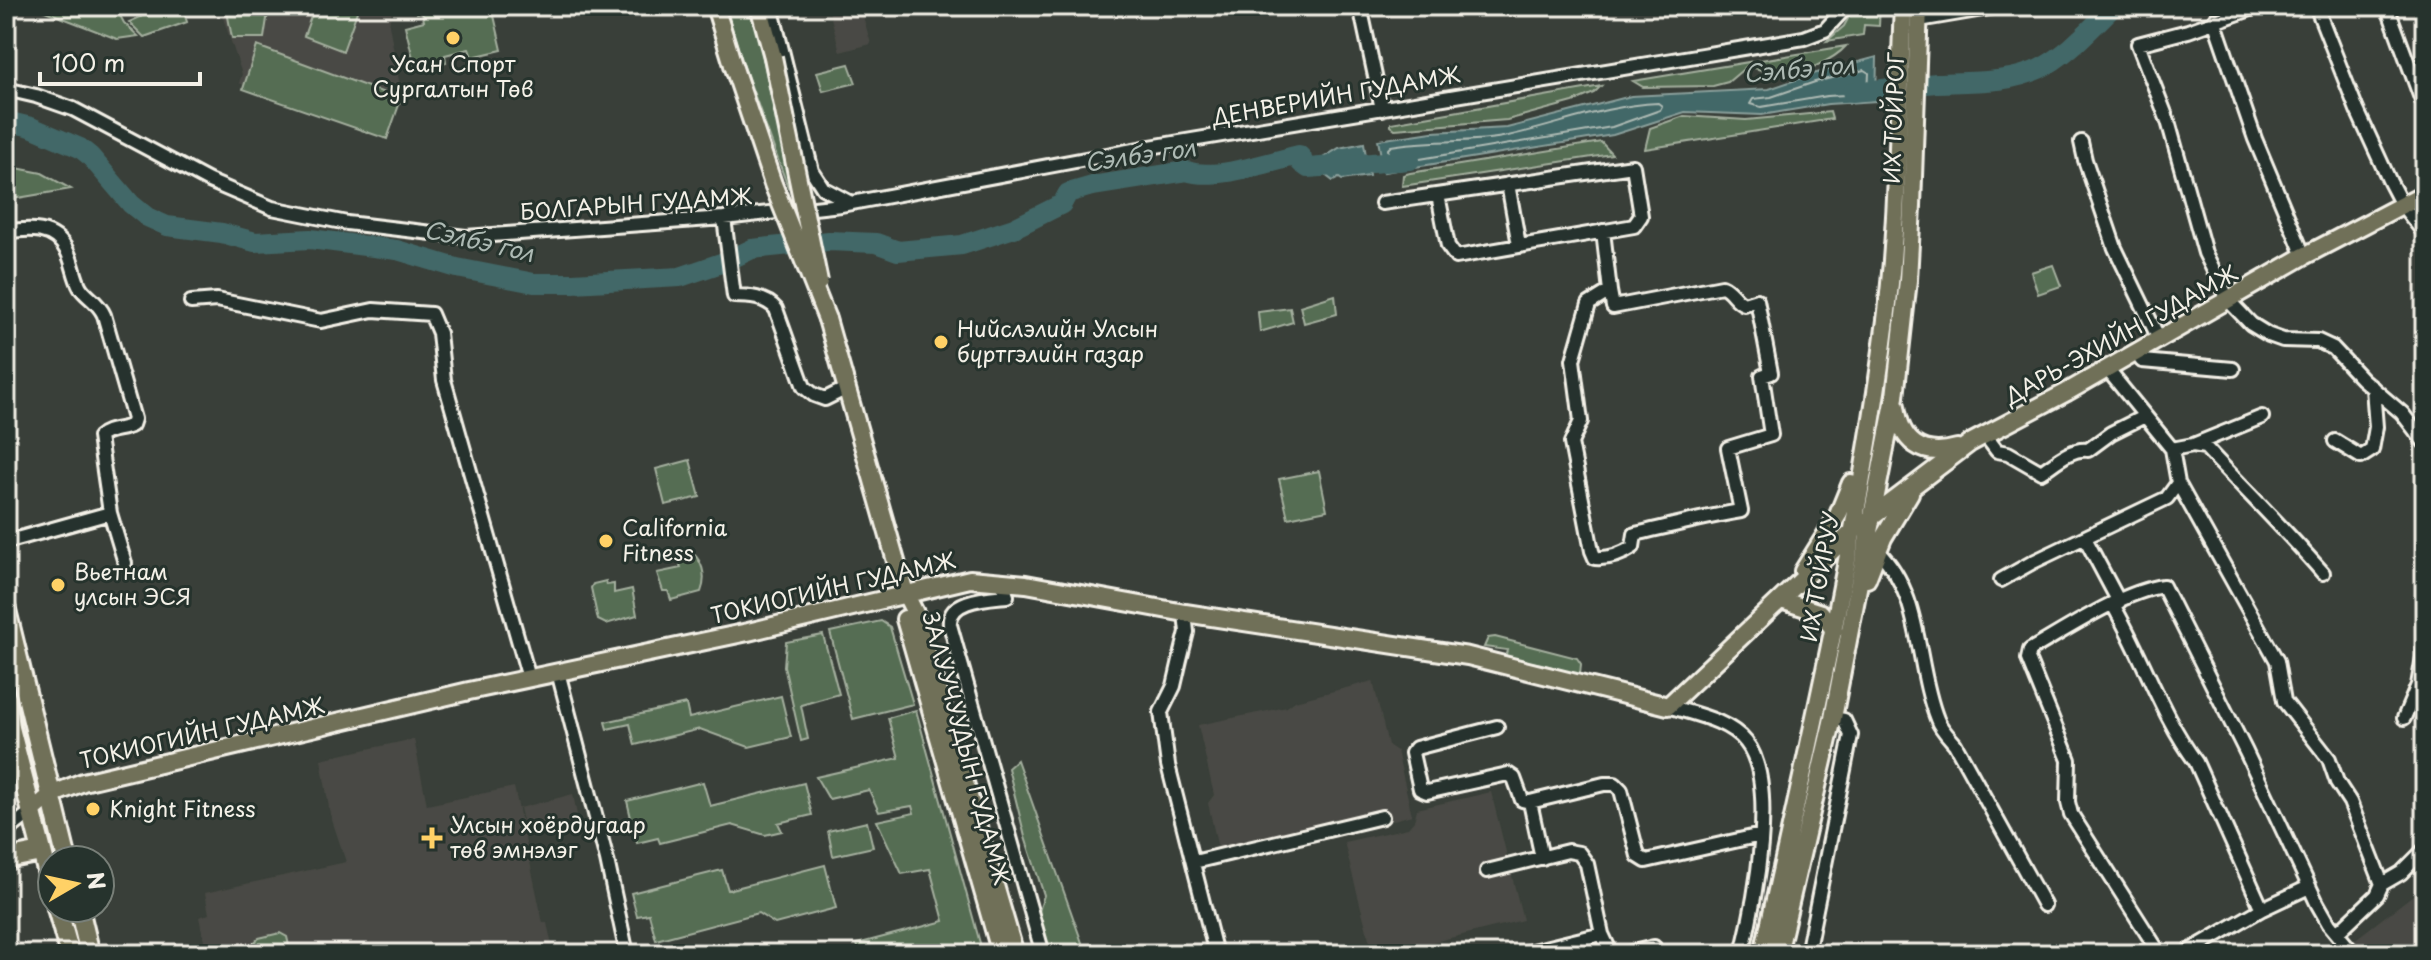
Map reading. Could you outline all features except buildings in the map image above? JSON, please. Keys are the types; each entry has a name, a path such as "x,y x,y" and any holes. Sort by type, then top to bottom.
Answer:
{"highway":[{"path":"6,610 63,844"},
{"path":"6,697 10,728 39,844"},
{"path":"6,859 36,853"},
{"path":"62,924 70,954"},
{"path":"83,924 90,954"}],"main road":[{"path":"715,6 778,198 827,319"},
{"path":"759,6 773,57 827,319 905,593"},
{"path":"1903,6 1914,22"},
{"name":"ИХ ТОЙРОГ","path":"1904,205 1916,128 1914,22"},
{"name":"ИХ ТОЙРОГ","path":"1904,205 1899,129 1914,22"},
{"name":"ДАРЬ-ЭХИЙН ГУДАМЖ","path":"1851,533 1924,475 1978,439 2229,301 2304,256 2425,193"},
{"name":"ИХ ТОЙРУУ","path":"1778,954 1833,718 1895,397 1908,280 1904,205"},
{"name":"ИХ ТОЙРУУ","path":"1763,954 1834,630 1904,205"},
{"path":"1895,397 1898,422 1903,432 1923,449 1941,452 1978,439"},
{"path":"1795,586 1844,503 1864,456"},
{"path":"1851,618 1878,551 1903,501 1924,475"},
{"path":"1668,706 1851,533"},
{"name":"ТОКИОГИЙН ГУДАМЖ","path":"31,812 51,795 83,782 970,579 1001,580 1185,613 1468,656 1668,706"},
{"name":"ЗАЛУУЧУУДЫН ГУДАМЖ","path":"905,593 905,617 1001,954"},
{"name":"ЗАЛУУЧУУДЫН ГУДАМЖ","path":"905,593 916,615 1015,954"},
{"path":"1781,600 1821,613 1834,630"}],"street":[{"path":"771,6 812,171 823,188 851,203"},
{"path":"1360,6 1382,109"},
{"name":"ДЕНВЕРИЙН ГУДАМЖ","path":"769,214 851,203 1144,148 1804,38 1825,30 1847,6"},
{"path":"1914,22 2001,6"},
{"path":"2259,6 2188,31 2138,44 2168,121 2205,253 2229,301 2251,324 2283,340 2318,341 2333,348 2402,413 2425,443"},
{"path":"2316,6 2357,110 2402,205 2425,234"},
{"path":"2387,6 2422,101"},
{"path":"2214,20 2255,139 2304,256"},
{"name":"БОЛГАРЫН ГУДАМЖ","path":"6,89 36,96 83,114 234,194 272,208 320,219 466,237 725,224 769,214"},
{"path":"2081,142 2115,248 2159,339"},
{"path":"1382,203 1633,166 1641,216 1634,226 1456,257 1448,246 1438,195"},
{"path":"1508,184 1519,245"},
{"path":"725,224 734,296 760,299 771,303 776,309 808,392 825,399 845,389"},
{"path":"6,232 31,227 56,239 66,248 81,289 99,304 104,315 134,419 128,428 103,433 99,437 110,513 125,563"},
{"path":"1603,231 1613,307 1722,286 1728,288 1739,302 1744,304 1757,300 1771,373 1762,376 1771,435 1728,448 1741,511 1635,534 1633,547 1622,554 1603,559 1595,558 1592,551 1571,443 1581,421 1573,360 1589,304 1610,291"},
{"path":"191,302 217,300 321,321 373,310 431,314 439,333 444,380 529,678"},
{"path":"2135,352 2142,361 2233,369"},
{"path":"2107,369 2172,449 2178,483 2277,661 2284,701 2329,759 2337,782 2350,802 2382,884"},
{"path":"2335,441 2361,457 2372,450 2376,427 2373,388"},
{"path":"1978,439 2041,472 2069,454 2081,449 2088,450 2111,433 2145,416"},
{"path":"2172,449 2193,445 2262,417"},
{"path":"2193,445 2205,447 2323,573"},
{"path":"2001,580 2167,498 2178,483"},
{"path":"6,542 110,513"},
{"path":"2085,538 2182,743 2196,762 2262,909"},
{"path":"1878,551 1892,565 1908,598 1937,722 1955,744 2044,905"},
{"path":"1001,580 1007,596 978,599 953,611 949,618 1043,954"},
{"path":"2160,954 2071,814 2068,802 2069,760 2028,659 2030,650 2147,588 2163,586 2309,887 2337,933 2354,954"},
{"path":"1185,613 1187,632 1174,686 1161,712 1168,765 1216,954"},
{"path":"2404,718 2418,685 2425,646"},
{"path":"558,672 607,860 627,954"},
{"path":"1668,706 1727,727 1746,742 1759,773 1761,835 1758,875 1742,954"},
{"path":"1810,953 1851,735 1844,720 1833,718"},
{"path":"1497,727 1416,748 1412,753 1420,789 1427,792 1508,774 1514,778 1522,800 1530,802 1615,784 1621,790 1638,856 1646,861 1761,835"},
{"path":"1530,802 1542,858"},
{"path":"6,832 31,812"},
{"path":"1194,862 1382,817"},
{"path":"2337,933 2377,895 2382,884 2401,873 2425,849"},
{"path":"1487,871 1574,851 1585,859 1602,934 1610,951 1622,954 1654,947"},
{"path":"2184,954 2262,909 2309,887"},
{"path":"1520,954 1602,934"}],"shaded area":[{"path":"219,6 393,6 389,24 401,92 386,138 239,83 242,74"},
{"path":"828,6 860,6 871,44 840,52"},
{"path":"1373,681 1388,745 1397,751 1412,815 1323,839 1321,831 1219,853 1208,803 1214,795 1198,725 1287,707 1295,701"},
{"name":"Улсын хоёрдугаар төв эмнэлэг","path":"414,739 427,805 514,787 543,923 547,923 554,954 184,954 183,950 205,945 199,917 209,914 205,893 346,862 330,814 321,759"},
{"path":"1491,792 1523,920 1385,954 1373,954 1344,842 1408,828 1414,821 1417,809"},
{"path":"573,794 578,820 525,830 520,808"},
{"path":"2425,886 2425,954 2357,954 2353,941"}],"green space":[{"path":"32,6 115,6 124,23 138,36 117,39"},
{"path":"165,6 182,6 187,22 144,37 129,22"},
{"path":"226,6 269,6 264,38 232,38"},
{"path":"359,6 343,51 304,36 313,11"},
{"name":"Усан Спорт Сургалтын Төв","path":"415,6 474,6 475,11 492,7 502,50 472,57 469,49 445,55 446,62 416,70 405,26 424,21 422,12 417,13"},
{"path":"725,6 752,6 791,190 743,64"},
{"path":"1855,6 1880,6 1879,26 1864,25 1863,35 1827,41 1844,26"},
{"path":"257,46 401,99 387,139 243,89"},
{"path":"1846,46 1816,66 1788,75 1747,66 1728,82 1713,86 1643,87 1633,81"},
{"path":"849,64 856,83 823,91 817,72"},
{"path":"1601,86 1594,93 1573,102 1507,120 1395,129 1391,126 1391,123"},
{"path":"1830,112 1832,119 1645,149 1650,128 1684,116 1746,120"},
{"path":"1601,142 1612,154 1402,186 1403,175 1410,173"},
{"path":"6,166 42,173 71,189 6,200"},
{"path":"2053,265 2061,286 2038,294 2031,272"},
{"path":"1335,295 1337,314 1304,323 1300,306"},
{"path":"1290,308 1293,322 1260,332 1258,312"},
{"path":"690,460 700,497 665,505 656,469"},
{"path":"1319,471 1327,510 1288,518 1279,479"},
{"path":"687,550 697,557 702,568 704,580 701,592 671,600 668,591 663,591 657,573 681,568 677,553"},
{"path":"606,581 607,585 614,584 614,593 632,589 637,615 606,624 598,620 591,588 593,584"},
{"path":"881,621 890,627 913,704 853,719 830,632"},
{"path":"823,635 839,694 801,705 808,739 801,741 784,666 786,642"},
{"path":"1495,637 1577,658 1581,664 1580,675 1505,658 1507,650 1484,647 1488,638"},
{"path":"781,696 791,737 749,747 700,729 635,745 630,724 607,729 605,722 686,704 689,718"},
{"path":"916,710 983,954 860,954 857,944 944,921 930,869 902,874 877,821 914,813 912,806 879,812 869,790 829,799 816,777 899,758 888,718"},
{"path":"1017,760 1086,954 1050,954 1038,915 1044,895 1025,837 1008,768"},
{"path":"703,782 710,806 804,783 812,815 778,823 782,831 765,835 732,825 660,843 658,838 637,843 627,801"},
{"path":"867,822 873,847 833,856 828,831"},
{"path":"825,865 836,908 775,924 758,913 656,940 649,914 637,916 631,893 722,870 728,890"},
{"path":"280,933 287,937 291,954 242,954 259,938"}],"water":[{"path":"1877,57 1876,101 1828,104 1762,115 1685,112 1613,135 1384,172 1378,140 1432,132 1507,128 1631,96 1769,89"},
{"path":"1364,143 1369,176 1333,181 1303,167 1339,148"}],"waterway":[{"name":"Сэлбэ гол","path":"1852,92 1989,81 2027,74 2059,57 2114,6"},
{"name":"Сэлбэ гол","path":"6,121 31,127 80,148 131,204 147,217 167,226 222,233 255,242 310,239 397,250 457,268 534,283 680,277 752,249 829,241 876,243 898,251 962,245 1014,228 1062,204 1068,193 1092,186 1187,171 1227,172 1299,155 1301,163 1308,168 1410,160"}],"place":[{"name":"Усан Спорт Сургалтын Төв","path":"453,38"},
{"name":"Нийслэлийн Улсын бүртгэлийн газар","path":"941,342"},
{"name":"California Fitness","path":"606,541"},
{"name":"Вьетнам улсын ЭСЯ","path":"58,585"},
{"name":"Knight Fitness","path":"93,809"},
{"name":"Улсын хоёрдугаар төв эмнэлэг","path":"432,838"}]}
